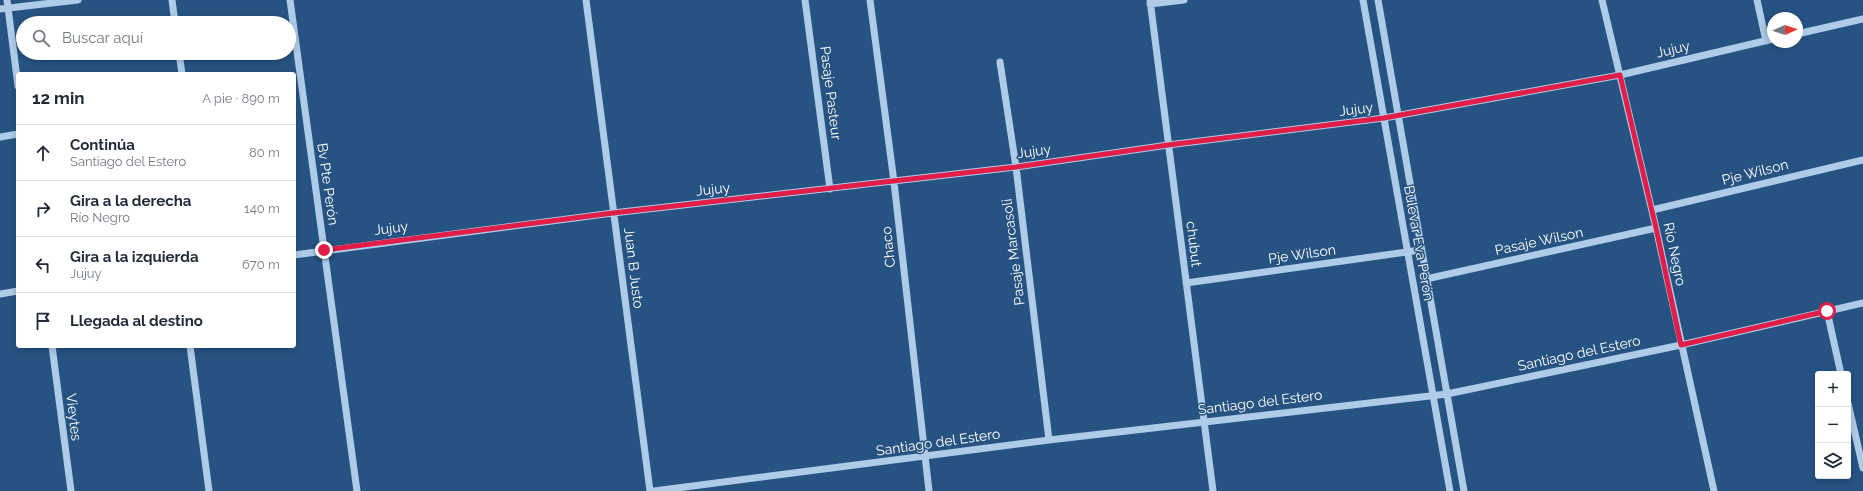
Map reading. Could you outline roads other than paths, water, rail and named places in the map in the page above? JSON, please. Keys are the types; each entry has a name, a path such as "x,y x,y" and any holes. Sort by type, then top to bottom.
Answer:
{"street":[{"path":"7,0 16,72"},
{"path":"0,10 78,0"},
{"path":"172,0 174,16"},
{"name":"Bv Pte Perón","path":"290,0 292,16"},
{"name":"Juan B Justo","path":"586,0 650,491"},
{"name":"Pasaje Pasteur","path":"805,0 830,189"},
{"name":"Chaco","path":"870,0 894,182 929,491"},
{"path":"1150,2 1184,0"},
{"name":"Bulevar Eva Perón","path":"1363,0 1450,491"},
{"name":"Bulevar Eva Perón","path":"1378,0 1464,491"},
{"name":"Río Negro","path":"1602,0 1652,210 1714,491"},
{"path":"1757,0 1767,33"},
{"name":"chubut","path":"1150,2 1213,491"},
{"path":"1803,33 1863,19"},
{"name":"Jujuy","path":"296,255 613,213 1016,167 1168,145 1398,116 1620,75 1767,40"},
{"name":"Bv Pte Perón","path":"296,44 357,491"},
{"path":"180,60 182,72"},
{"name":"Pasaje Marcasoli","path":"1000,62 1016,167 1049,440"},
{"path":"0,137 16,134"},
{"name":"Pje Wilson","path":"1652,210 1863,160"},
{"name":"Pasaje Wilson","path":"1426,279 1656,228"},
{"name":"Pje Wilson","path":"1186,283 1422,250"},
{"path":"0,294 16,291"},
{"name":"Santiago del Estero","path":"654,491 1204,421 1433,394 1447,394 1681,345 1863,303"},
{"path":"1827,311 1841,371"},
{"name":"Vieytes","path":"52,348 71,491"},
{"path":"190,348 209,491"},
{"path":"1849,407 1863,468"}]}
